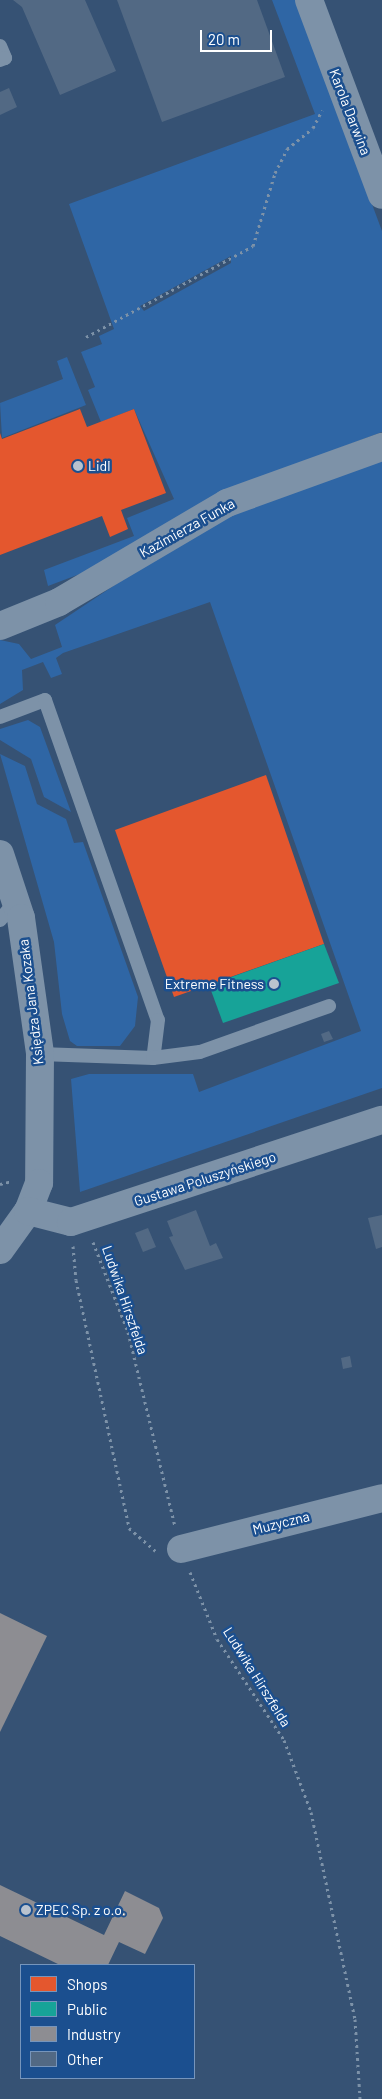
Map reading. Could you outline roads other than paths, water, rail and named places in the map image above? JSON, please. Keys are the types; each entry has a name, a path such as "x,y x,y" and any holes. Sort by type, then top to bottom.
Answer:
{"street":[{"name":"Karola Darwina","path":"309,0 382,195"},
{"name":"Kazimierza Funka","path":"0,626 59,602 227,503 382,447"},
{"name":"Księdza Jana Kozaka","path":"0,1250 28,1211 39,1183 40,1054 8,911 1,861"},
{"name":"Gustawa Poluszyńskiego","path":"28,1211 78,1220 382,1120"},
{"name":"Muzyczna","path":"181,1549 382,1498"}],"lane":[{"path":"0,46 5,58 0,60"},
{"path":"0,717 45,700 158,1020 153,1058"},
{"path":"40,1054 153,1058 200,1052 329,1006"}],"place":[{"name":"Lidl","path":"78,466"},
{"name":"Extreme Fitness","path":"274,984"},
{"name":"ZPEC Sp. z o.o.","path":"26,1910"}]}
